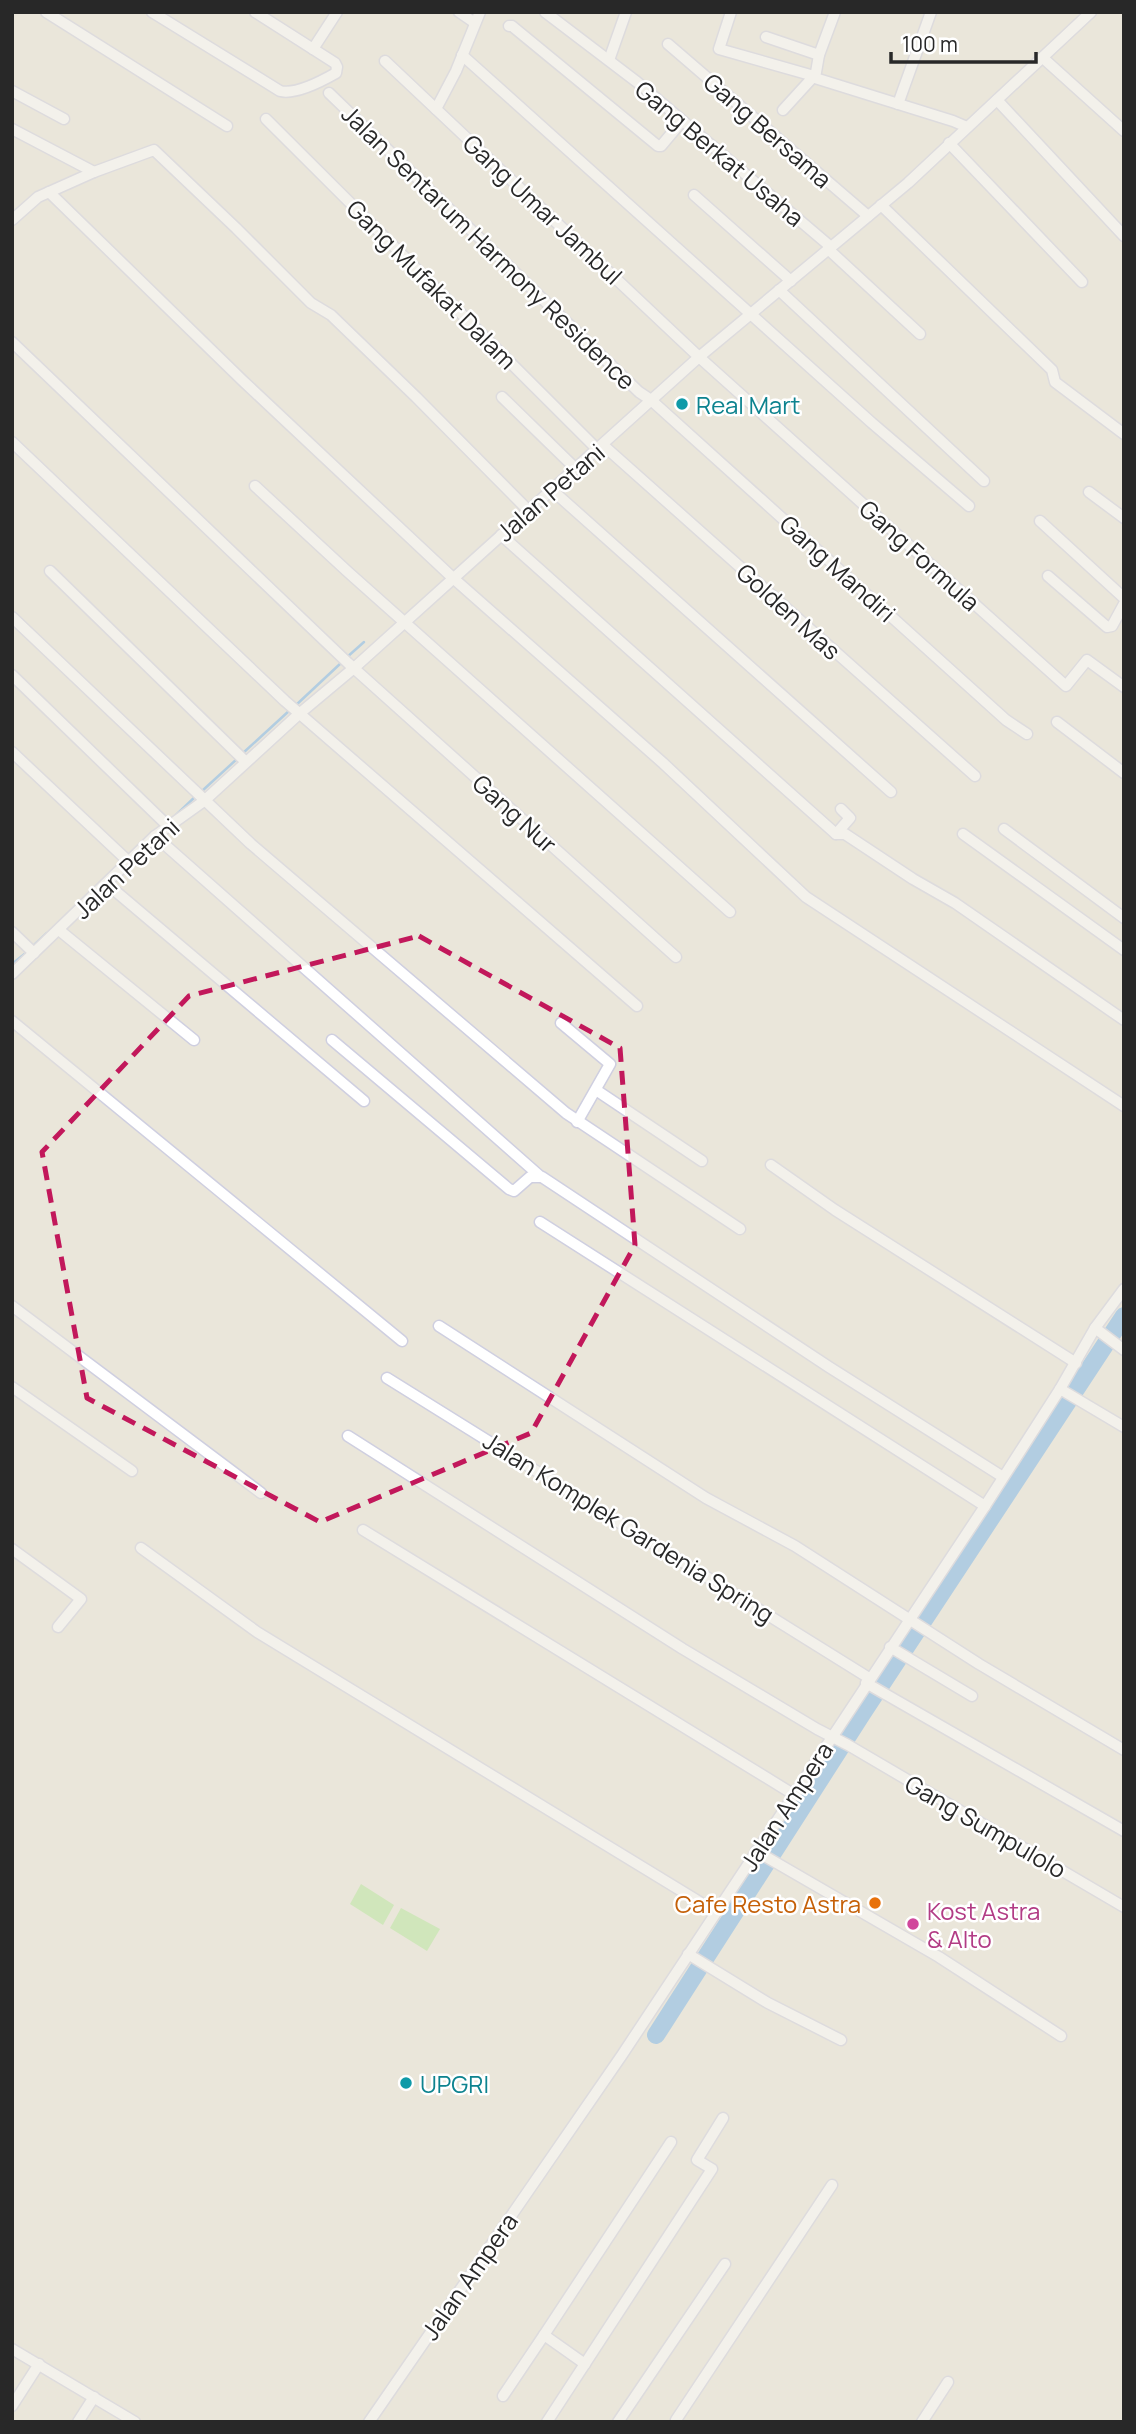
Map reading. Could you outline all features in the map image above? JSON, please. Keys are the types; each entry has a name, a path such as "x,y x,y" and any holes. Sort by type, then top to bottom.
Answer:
{"street":[{"path":"46,12 227,126"},
{"path":"152,12 285,92 336,73 335,63 255,12"},
{"path":"313,49 337,12"},
{"path":"436,109 453,78 478,18 459,12"},
{"name":"Gang Berkat Usaha","path":"545,12 609,60 830,248 920,334"},
{"path":"609,60 626,12"},
{"path":"732,12 719,50 815,77 960,124"},
{"path":"783,110 815,77 819,55 835,12"},
{"path":"898,104 931,12"},
{"name":"Jalan Petani","path":"12,974 29,948 59,930 165,823 204,801 241,757 404,622 699,357 908,183 949,144 960,124 997,100 1091,12"},
{"path":"509,26 658,146 661,146 682,121"},
{"path":"766,37 819,55"},
{"name":"Gang Bersama","path":"668,44 868,216"},
{"path":"462,55 968,506"},
{"path":"1043,58 1124,131"},
{"name":"Gang Umar Jambul","path":"385,61 699,357 775,424"},
{"path":"12,91 64,119"},
{"name":"Jalan Sentarum Harmony Residence","path":"329,93 595,351 651,400"},
{"path":"997,100 1124,236"},
{"name":"Gang Mufakat Dalam","path":"266,120 601,447"},
{"path":"12,129 94,172"},
{"path":"949,144 1082,282"},
{"path":"12,220 32,201 49,192 154,150 311,303 331,315 528,510"},
{"path":"49,192 242,380 453,578 663,763 806,897 1124,1106"},
{"path":"694,195 791,281"},
{"path":"881,205 1052,370 1055,382 1124,433"},
{"path":"779,290 984,481"},
{"name":"Gang Nur","path":"12,342 351,666 676,957"},
{"path":"502,397 576,469"},
{"name":"Gang Mandiri","path":"651,400 1006,720 1027,734"},
{"name":"Gang Formula","path":"775,424 1066,685 1087,660 1124,687"},
{"path":"12,442 296,712 637,1006"},
{"name":"Golden Mas","path":"601,447 975,776"},
{"path":"255,486 730,912"},
{"path":"552,490 891,792"},
{"path":"1089,492 1124,518"},
{"path":"1040,520 1124,598"},
{"path":"501,535 813,820 836,834 845,834 955,904 1124,1020"},
{"path":"50,571 241,757"},
{"path":"1048,576 1107,627 1112,626 1124,606"},
{"path":"12,617 204,801 577,1122 740,1228"},
{"path":"12,675 165,823"},
{"path":"1057,722 1124,773"},
{"path":"12,752 129,862"},
{"path":"836,834 850,818 841,809"},
{"path":"1004,829 1124,918"},
{"path":"963,834 1124,950"},
{"path":"155,836 542,1177 818,1360 1003,1477"},
{"path":"107,884 364,1101"},
{"path":"59,930 194,1040"},
{"path":"12,932 29,948"},
{"path":"12,1021 402,1341"},
{"path":"561,1023 610,1065 577,1122"},
{"path":"332,1040 509,1189 514,1191 530,1177 542,1177"},
{"path":"596,1090 702,1161"},
{"path":"771,1165 835,1210 1076,1363"},
{"path":"540,1222 985,1506"},
{"name":"Jalan Ampera","path":"369,2422 691,1955 716,1912 759,1853 793,1794 839,1740 868,1681 893,1649 1003,1477 1064,1391 1076,1363 1124,1289"},
{"path":"12,1306 261,1493"},
{"path":"439,1326 706,1498 795,1546 991,1671 1124,1750"},
{"path":"1098,1330 1119,1347"},
{"name":"Jalan Komplek Gardenia Spring","path":"387,1378 890,1695 1124,1831"},
{"path":"12,1387 132,1471"},
{"path":"1064,1391 1124,1427"},
{"name":"Gang Sumpulolo","path":"348,1436 683,1649 1124,1907"},
{"path":"363,1530 793,1794"},
{"path":"141,1548 257,1632 716,1912"},
{"path":"12,1549 81,1599 58,1628"},
{"path":"893,1649 972,1696"},
{"path":"759,1853 939,1957 1061,2036"},
{"path":"691,1955 706,1967 768,2003 841,2040"},
{"path":"547,2422 712,2169 697,2160 723,2118"},
{"path":"503,2396 671,2142"},
{"path":"676,2420 832,2185"},
{"path":"618,2422 725,2264"},
{"path":"544,2335 585,2364"},
{"path":"12,2349 135,2422"},
{"path":"12,2406 39,2364"},
{"path":"922,2422 948,2382"},
{"path":"78,2422 94,2397"}],"highlighted area":[{"path":"419,936 620,1048 635,1245 531,1433 320,1522 87,1398 42,1152 189,996"}],"green space":[{"path":"361,1884 394,1905 383,1925 350,1904"},
{"path":"401,1908 440,1929 427,1951 390,1928"}],"waterway":[{"path":"346,658 364,642"},
{"path":"295,706 341,663"},
{"path":"243,753 290,710"},
{"path":"202,791 238,758"},
{"path":"176,815 197,795"},
{"path":"32,947 47,933"},
{"path":"12,964 27,952"},
{"path":"656,2035 862,1714 1124,1316"}],"place":[{"name":"Real Mart","path":"682,404"},
{"name":"Cafe Resto Astra","path":"875,1903"},
{"name":"Kost Astra & Alto","path":"913,1924"},
{"name":"UPGRI","path":"406,2083"}]}
